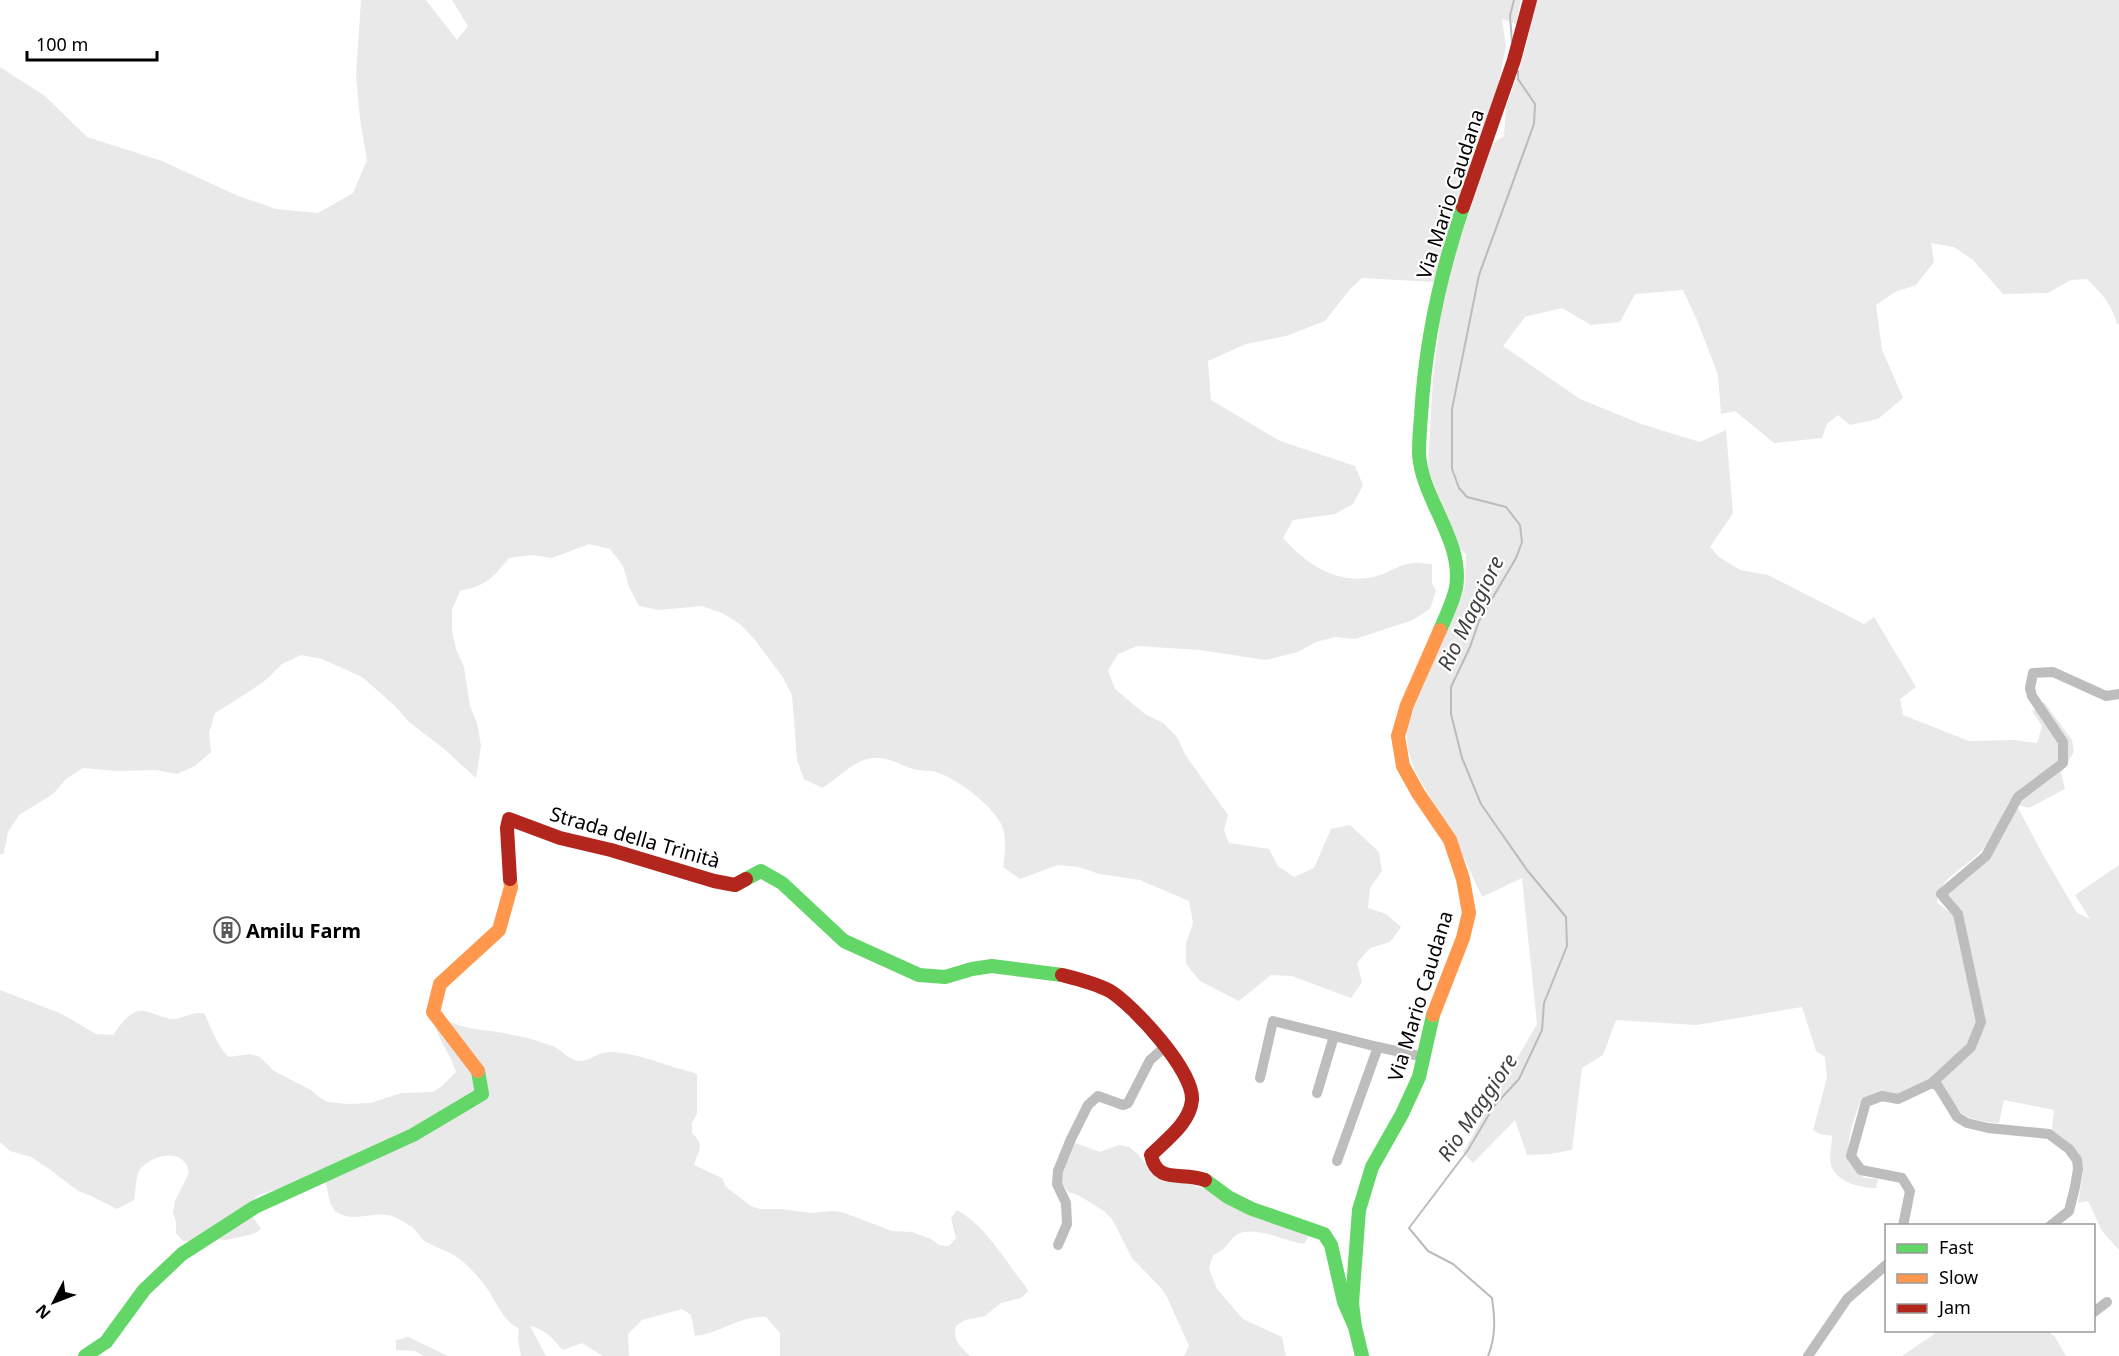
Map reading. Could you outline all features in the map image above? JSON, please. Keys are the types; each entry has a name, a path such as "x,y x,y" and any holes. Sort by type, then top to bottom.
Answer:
{"street":[{"name":"Via Mario Caudana","path":"1362,1356 1352,1303 1359,1210 1372,1167 1402,1114 1419,1077 1434,1012 1463,938 1468,913 1462,879 1449,840 1403,766 1398,736 1407,705 1450,607 1456,586 1455,562 1449,540 1425,484 1419,454 1423,380 1439,289 1455,230 1516,55 1530,0"},
{"path":"1904,1224 1910,1191 1902,1178 1861,1170 1851,1156 1866,1102 1882,1096 1898,1100 1932,1083 1971,1047 1981,1022 1958,914 1941,894 1986,856 2018,796 2063,763 2063,742 2032,696 2030,687 2033,673 2053,672 2106,696 2119,694"},
{"name":"Strada della Trinità","path":"85,1356 106,1342 144,1290 182,1254 255,1207 413,1135 482,1094 478,1071 433,1012 440,984 499,930 511,887 507,828 509,819 560,838 611,850 714,881 735,885 761,871 782,883 844,941 919,975 943,979 983,966 1047,972 1101,986 1124,1002 1165,1047 1189,1083 1192,1106 1186,1120 1151,1155 1153,1165 1162,1174 1189,1175 1204,1179 1228,1197 1251,1209 1324,1234 1331,1245 1344,1302 1355,1327"},
{"path":"1260,1078 1273,1021 1424,1057"},
{"path":"1317,1093 1334,1036"},
{"path":"1059,1245 1067,1224 1066,1203 1057,1184 1058,1171 1088,1105 1098,1096 1123,1106 1128,1103 1150,1060 1165,1047"},
{"path":"1337,1161 1378,1047"},
{"path":"1932,1083 1938,1086 1957,1117 1967,1123 1988,1128 2049,1134 2069,1149 2077,1160 2078,1169 2073,1195 2069,1211 2053,1224"},
{"path":"1808,1356 1847,1299 1885,1267"},
{"path":"2095,1311 2107,1302"}],"shaded area":[{"path":"361,0 426,0 457,40 468,26 452,0 1521,0 1516,24 1502,19 1506,46 1497,90 1434,282 1362,278 1350,289 1325,321 1286,336 1246,344 1208,361 1211,400 1280,441 1355,466 1363,485 1353,504 1335,514 1293,520 1283,538 1312,564 1347,578 1373,577 1408,564 1432,564 1432,583 1436,591 1430,609 1413,620 1355,639 1335,637 1316,642 1298,652 1266,660 1200,650 1137,646 1118,654 1108,670 1115,689 1145,714 1163,723 1177,737 1186,756 1228,815 1224,830 1229,843 1269,849 1278,866 1294,877 1314,868 1331,829 1350,825 1379,852 1382,871 1370,888 1368,908 1386,914 1401,927 1390,942 1370,948 1357,963 1362,982 1351,998 1292,976 1271,975 1239,1001 1200,981 1186,964 1186,943 1193,923 1189,901 1140,880 1099,874 1079,867 1058,865 1020,879 1003,867 1005,836 998,818 974,794 944,775 933,771 913,769 878,758 859,762 822,788 804,779 797,760 792,695 782,676 755,640 740,624 722,613 702,606 659,610 639,606 629,587 623,566 610,549 589,544 552,558 531,555 509,558 488,580 460,591 452,610 452,630 456,649 464,667 470,706 477,723 481,746 476,778 443,748 409,722 394,705 362,677 322,659 301,655 282,664 267,679 215,713 209,733 211,752 195,766 177,774 156,770 117,771 83,768 66,779 53,794 19,815 8,832 4,853 0,855 0,67 45,96 87,137 162,161 236,195 276,209 318,213 353,193 367,160 356,75"},
{"path":"1535,0 2119,0 2119,324 2105,299 2087,279 2071,280 2048,293 2003,294 1973,260 1954,247 1931,243 1934,262 1916,285 1895,292 1876,305 1882,350 1903,398 1878,419 1850,425 1838,415 1827,424 1822,438 1774,443 1735,411 1721,414 1718,375 1683,290 1635,294 1620,322 1591,325 1562,308 1525,317 1503,346 1580,399 1641,424 1700,442 1726,430 1733,513 1710,547 1719,557 1740,570 1768,575 1864,624 1874,617 1916,687 1900,699 1903,715 1969,741 2013,740 2037,743 2042,726 2032,711 2044,702 2072,740 2074,752 2061,773 2065,789 2029,808 2009,802 1984,848 1948,879 1939,894 1937,903 1955,916 1978,1022 1968,1045 1931,1080 1898,1095 1862,1099 1851,1129 1848,1161 1864,1178 1878,1179 1876,1188 1850,1183 1838,1176 1830,1162 1832,1136 1813,1130 1827,1078 1825,1057 1816,1051 1802,1007 1697,1025 1616,1020 1603,1055 1582,1068 1572,1150 1527,1155 1515,1120 1473,1163 1463,1152 1537,1024 1522,878 1482,897 1458,845 1415,771 1408,750 1406,732 1465,587 1466,554 1457,547 1428,468 1433,378 1442,304 1455,253 1493,143 1504,136 1506,107 1528,39"},
{"path":"2017,806 2077,913 2090,919 2075,895 2119,865 2119,1250 2102,1231 2088,1201 2078,1203 2082,1160 2073,1146 2052,1130 2054,1110 2004,1100 1999,1123 1976,1120 1956,1108 1941,1081 1985,1021 1963,914 1948,894 1990,857"},
{"path":"0,990 62,1014 96,1034 113,1035 126,1018 140,1011 172,1019 204,1013 218,1043 229,1057 250,1054 260,1057 274,1071 311,1090 328,1102 371,1103 401,1093 433,1092 442,1086 456,1072 437,1030 435,1023 440,1022 534,1040 555,1047 578,1061 609,1052 643,1057 697,1074 697,1114 692,1123 692,1133 699,1142 700,1148 694,1165 722,1178 726,1187 751,1206 760,1209 811,1213 842,1212 892,1231 912,1232 931,1239 939,1245 949,1246 956,1238 951,1218 957,1210 986,1234 1028,1291 1021,1298 1001,1303 985,1316 965,1320 956,1326 956,1340 970,1356 780,1356 780,1333 766,1317 748,1319 695,1336 691,1315 682,1309 642,1320 628,1334 629,1356 603,1356 582,1343 563,1350 544,1332 530,1326 546,1356 521,1356 519,1329 504,1315 486,1287 465,1263 454,1255 426,1242 412,1227 394,1217 382,1214 350,1217 338,1213 332,1206 323,1176 258,1195 251,1203 250,1213 261,1229 254,1234 225,1240 203,1237 194,1241 183,1241 176,1233 173,1212 175,1201 189,1173 187,1165 176,1156 155,1158 143,1166 136,1181 134,1200 117,1209 78,1191 31,1157 10,1151 0,1142"},
{"path":"1075,1143 1100,1152 1119,1145 1129,1147 1137,1153 1156,1177 1164,1182 1183,1182 1215,1192 1309,1236 1304,1244 1252,1231 1244,1232 1238,1234 1222,1250 1213,1255 1209,1269 1217,1289 1243,1319 1282,1337 1286,1356 1184,1356 1189,1346 1161,1288 1132,1258 1112,1219 1104,1211 1078,1195 1068,1192 1062,1183 1063,1172"},
{"path":"1937,1332 2049,1332 2055,1337 2066,1356 1902,1356"},
{"path":"408,1337 448,1356 424,1356 415,1351 396,1350 396,1340"}],"waterway":[{"name":"Rio Maggiore","path":"1512,42 1510,16 1514,0"},
{"name":"Rio Maggiore","path":"1488,1356 1494,1327 1492,1298 1453,1264 1428,1251 1409,1228 1468,1150 1494,1106 1519,1079 1542,1030 1544,1003 1567,946 1566,917 1527,870 1481,804 1462,758 1451,714 1451,687 1470,647 1479,621 1516,558 1522,542 1520,525 1506,507 1467,497 1459,488 1452,469 1452,409 1479,275 1534,124 1535,104 1518,79 1518,71"}],"traffic: fast":[{"path":"1440,630 1455,593 1457,570 1448,536 1421,470 1419,439 1426,363 1435,310 1447,258 1463,207"},
{"path":"746,879 761,871 782,883 844,941 919,975 945,977 992,966 1062,975"},
{"path":"1362,1356 1352,1303 1359,1210 1372,1167 1402,1114 1419,1077 1433,1015"},
{"path":"85,1356 106,1342 144,1290 182,1254 255,1207 413,1135 482,1094 478,1071"},
{"path":"1205,1180 1228,1197 1252,1209 1324,1234 1331,1245 1344,1302 1355,1327"}],"traffic: slow":[{"path":"1433,1015 1463,938 1469,913 1463,879 1450,840 1418,793 1403,766 1398,736 1407,705 1440,630"},
{"path":"478,1071 433,1012 440,984 499,930 511,887 510,879"}],"traffic: jam":[{"path":"1463,207 1514,60 1530,0"},
{"path":"510,879 507,828 509,819 560,838 611,850 714,881 735,885 746,879"},
{"path":"1062,975 1092,983 1110,991 1147,1024 1173,1057 1190,1088 1192,1100 1182,1124 1151,1155 1154,1164 1165,1174 1205,1180"}],"place":[{"name":"Amilu Farm","path":"227,930"}]}
